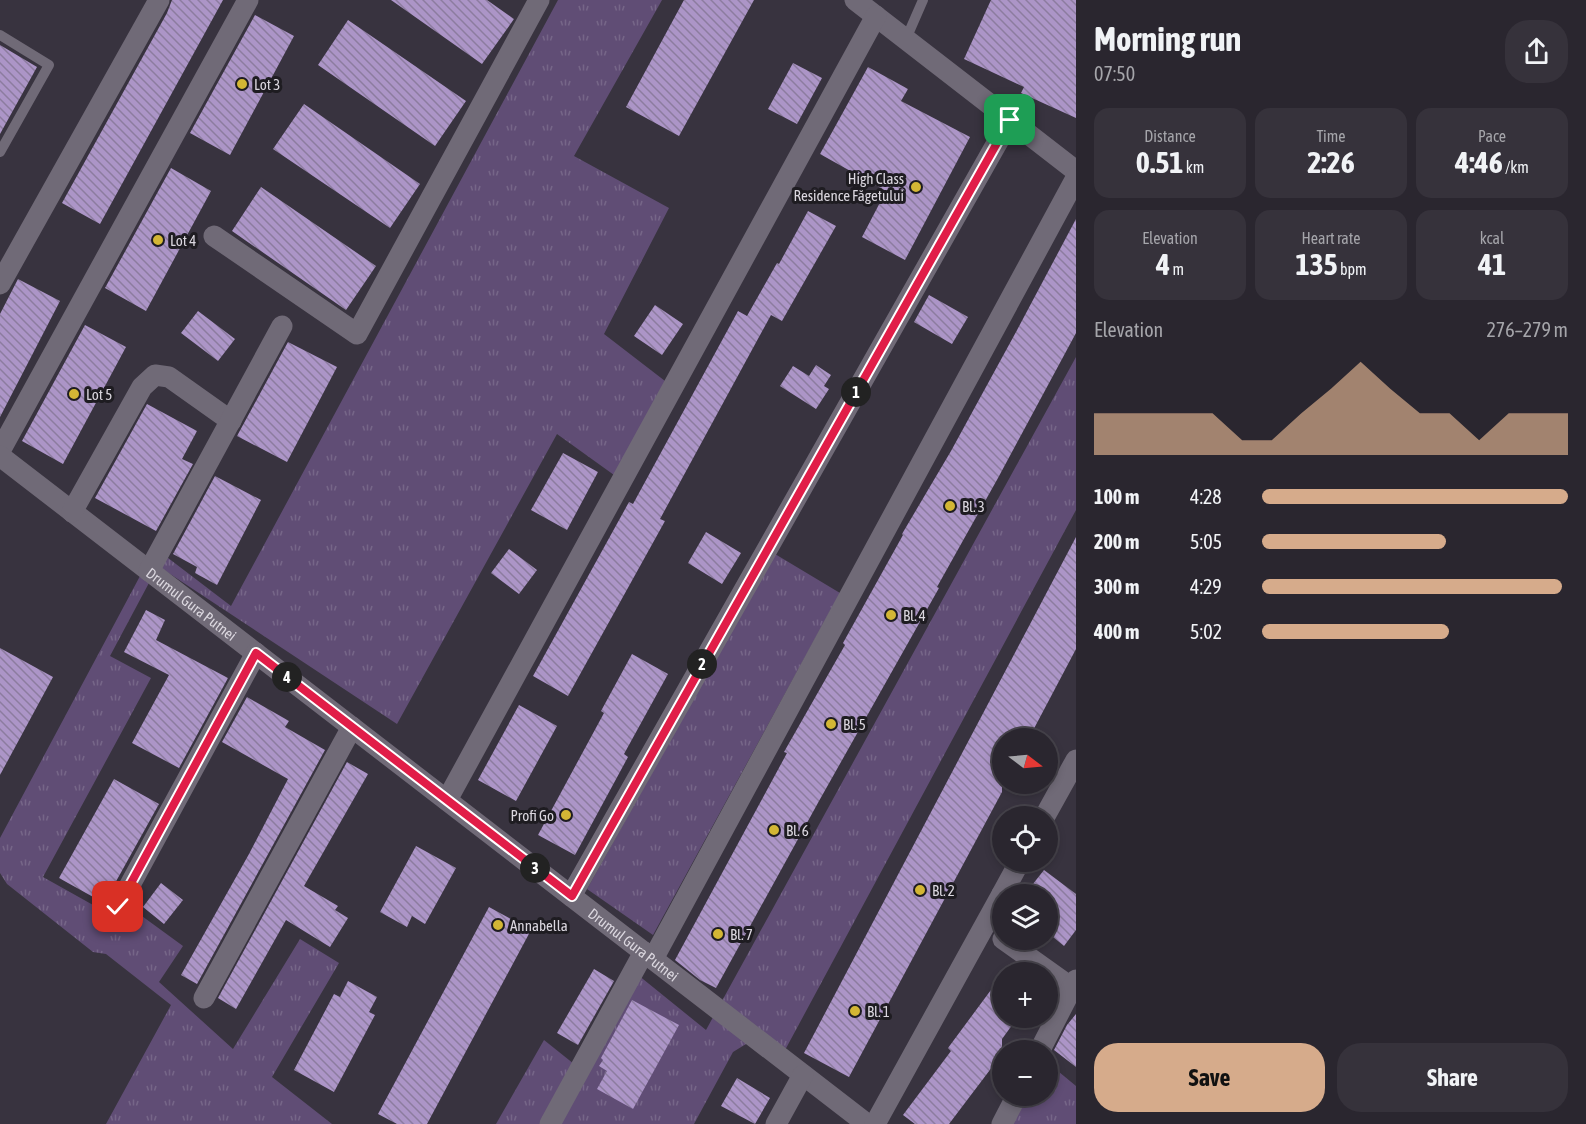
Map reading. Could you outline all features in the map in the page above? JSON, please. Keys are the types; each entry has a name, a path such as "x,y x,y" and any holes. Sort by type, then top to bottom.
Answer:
{"street":[{"path":"0,284 159,0"},
{"path":"0,454 248,0"},
{"path":"214,236 357,334 539,0"},
{"path":"855,0 1076,171"},
{"path":"447,800 876,16"},
{"path":"572,896 1010,120"},
{"path":"550,1124 648,955 1076,178"},
{"path":"149,571 282,326"},
{"path":"72,512 142,387 155,375 169,377 231,421"},
{"name":"Drumul Gura Putnei","path":"0,454 72,512 867,1124"},
{"path":"118,907 256,653"},
{"path":"204,998 352,727"},
{"path":"1051,806 1076,760"},
{"path":"874,1124 992,912"},
{"path":"984,926 992,932"},
{"path":"1020,950 1074,984 1045,1040"},
{"path":"776,1124 803,1075"},
{"path":"1002,1124 1011,1106"}],"lane":[{"path":"906,39 923,0"},
{"path":"0,35 49,64 0,152"}],"green space":[{"path":"558,0 662,0 574,156 669,208 604,334 665,381 614,475 557,434 397,724 158,566 110,656 151,678 43,877 127,924 135,911 183,946 159,982 233,1049 300,939 339,963 272,1077 332,1124 106,1124 171,1005 106,954 93,952 7,884 0,873 0,838 155,548 231,606"},
{"path":"1076,357 1076,510 784,1052 764,1033 733,1052 694,1124 496,1124 544,1040 584,1072 638,975 706,1030"},
{"path":"775,554 840,593 653,935 587,889"},
{"path":"1058,1071 1076,1086 1076,1124 1009,1124 1019,1106 1058,1106"}],"building":[{"path":"172,0 223,0 100,224 62,203"},
{"path":"391,0 487,0 514,19 482,64"},
{"path":"684,0 754,0 679,136 626,107"},
{"path":"991,0 1076,0 1076,118 1021,93 1024,87 964,59"},
{"name":"Lot 3","path":"255,15 294,36 230,155 190,133"},
{"path":"348,20 466,101 435,146 318,65"},
{"path":"0,45 37,67 0,134"},
{"path":"793,63 822,78 797,124 768,109"},
{"path":"868,67 908,89 901,101 970,137 905,260 862,237 886,191 820,154"},
{"path":"304,104 420,184 390,228 273,149"},
{"name":"Lot 4","path":"171,168 211,191 146,311 105,288"},
{"path":"261,187 376,266 346,310 232,231"},
{"path":"808,211 836,226 782,321 771,315 660,519 665,521 568,696 533,676 629,502 633,504 738,311 747,316"},
{"path":"1076,219 1076,333 937,587 939,588 716,988 700,980 675,960 787,753 784,752 845,645 843,643 902,534 951,451"},
{"path":"18,279 60,301 0,417 0,314"},
{"path":"929,295 968,317 952,344 914,322"},
{"path":"655,305 683,324 662,355 634,336"},
{"path":"198,311 235,339 218,361 181,333"},
{"name":"Lot 5","path":"85,325 126,347 63,464 22,441"},
{"path":"288,342 337,367 287,462 237,436"},
{"path":"816,365 831,375 824,386 829,389 816,409 780,386 793,366 809,376"},
{"path":"147,404 197,431 182,459 193,464 156,531 95,498"},
{"path":"563,453 598,472 567,530 531,510"},
{"path":"215,476 261,500 217,585 195,573 197,567 173,554"},
{"path":"706,532 741,553 722,584 688,563"},
{"path":"1076,537 1076,649 1034,728 992,728 992,794 1001,794 994,806 992,806 992,811 849,1077 804,1053"},
{"path":"509,549 537,570 519,594 491,573"},
{"path":"146,610 165,620 156,640 228,678 179,768 132,743 169,675 124,652"},
{"path":"0,648 53,677 0,775"},
{"path":"632,654 668,674 624,754 628,757 575,855 538,835 604,713 601,711"},
{"path":"247,697 289,721 285,727 325,750 197,984 181,975 288,779 222,742"},
{"path":"519,705 557,726 516,801 478,780"},
{"path":"347,762 368,774 304,886 338,906 335,910 348,918 330,947 286,920 236,1009 218,998"},
{"path":"114,779 159,804 104,903 59,878"},
{"path":"416,846 456,868 425,924 412,916 407,927 380,912"},
{"path":"1042,872 1047,872 1076,894 1076,930 1064,946 1058,941 1058,884 1033,884"},
{"path":"161,883 183,900 164,924 143,907"},
{"path":"489,907 531,930 427,1124 397,1124 378,1114"},
{"path":"594,969 614,981 578,1045 557,1033"},
{"path":"348,981 377,997 369,1012 375,1015 334,1092 294,1070 334,994 340,997"},
{"path":"992,989 992,1028 1010,1028 1002,1040 992,1040 992,1067 949,1124 915,1124 903,1115 951,1051 948,1048"},
{"path":"632,1000 679,1025 633,1109 597,1089 607,1071 599,1066 603,1060 601,1058"},
{"path":"1076,1014 1076,1067 1058,1053 1058,1042"},
{"path":"737,1078 770,1098 755,1124 721,1106"}],"place":[{"name":"Lot 3","path":"242,84"},
{"name":"High Class Residence Făgetului","path":"916,187"},
{"name":"Lot 4","path":"158,240"},
{"name":"Lot 5","path":"74,394"},
{"name":"Bl. 3","path":"950,506"},
{"name":"Bl. 4","path":"891,615"},
{"name":"Bl. 5","path":"831,724"},
{"name":"Profi Go","path":"566,815"},
{"name":"Bl. 6","path":"774,830"},
{"name":"Bl. 2","path":"920,890"},
{"name":"Annabella","path":"498,925"},
{"name":"Bl. 7","path":"718,934"},
{"name":"Bl. 1","path":"855,1011"}],"route":[{"path":"118,907 256,653 572,896 1010,120"}]}
